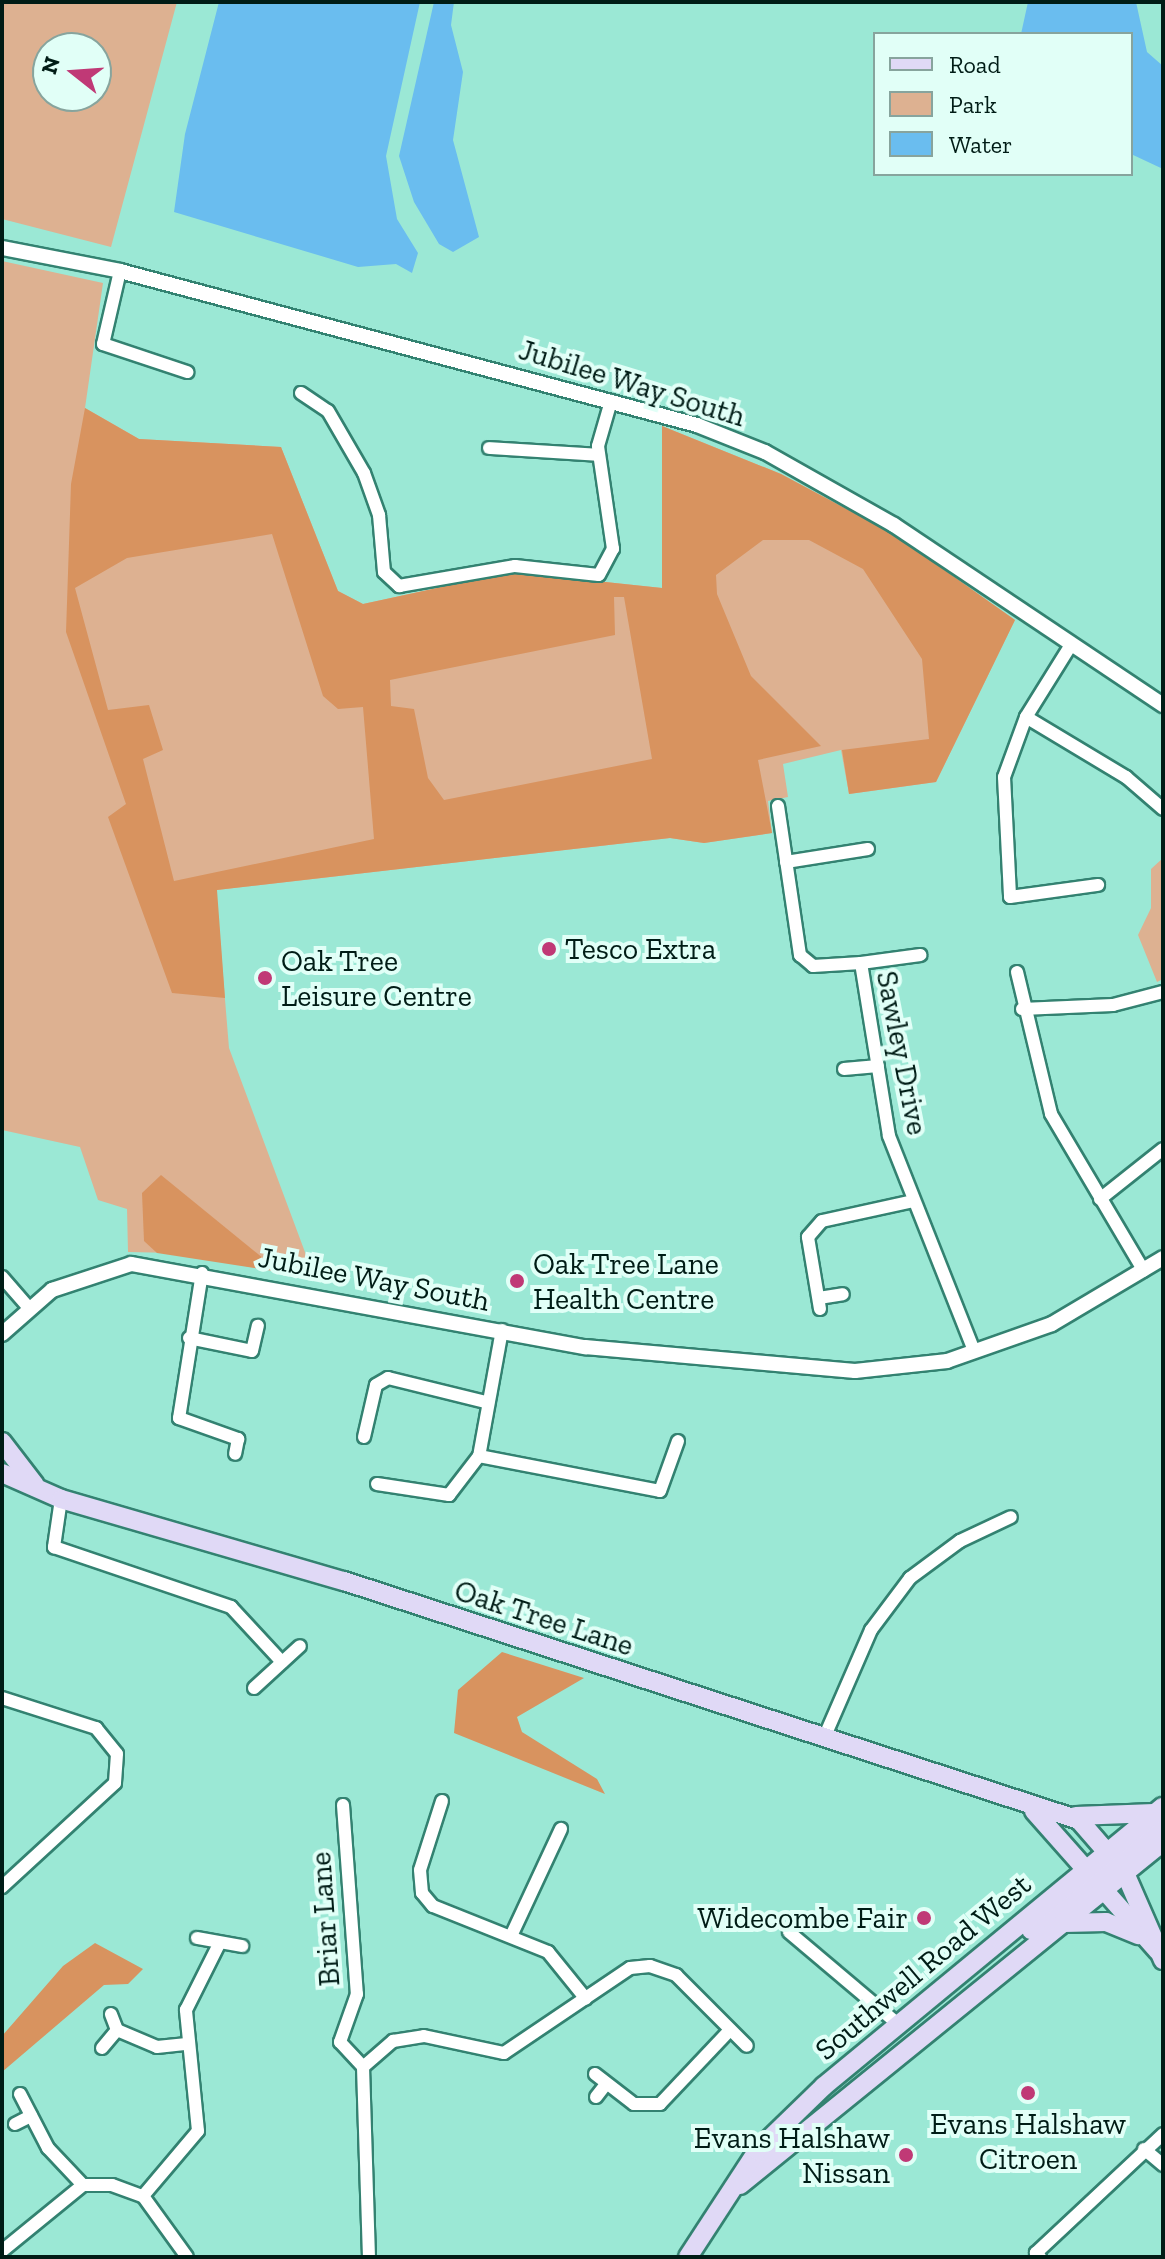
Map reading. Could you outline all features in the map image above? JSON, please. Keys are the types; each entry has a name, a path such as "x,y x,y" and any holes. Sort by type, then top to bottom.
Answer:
{"main road":[{"name":"Oak Tree Lane","path":"2,1442 35,1485"},
{"name":"Oak Tree Lane","path":"2,1473 61,1499 344,1581 824,1738 1034,1811 1066,1815 1161,1815"},
{"name":"Oak Tree Lane","path":"1034,1811 1096,1878 1139,1935"},
{"path":"1066,1815 1117,1862 1161,1955"},
{"name":"Southwell Road West","path":"688,2257 737,2187 757,2151 898,2024 988,1950 1117,1862 1161,1815"},
{"name":"Southwell Road West","path":"1117,1862 1163,1842"},
{"path":"1096,1878 1117,1862"},
{"name":"Southwell Road West","path":"737,2187 1064,1923 1096,1878"},
{"path":"1064,1923 1106,1922 1139,1935 1161,1955"}],"street":[{"name":"Jubilee Way South","path":"2,248 120,271 611,401 765,452 894,525 1069,648 1163,705"},
{"path":"120,271 103,344 187,372"},
{"path":"301,393 328,411 357,460 379,515 384,572 399,586 515,566 599,575 613,549 599,455 611,401"},
{"path":"489,448 599,455"},
{"path":"1069,648 1026,717 1002,801 1010,897 1098,885"},
{"path":"1026,717 1126,777 1163,809"},
{"name":"Sawley Drive","path":"778,806 800,955 813,966 861,963 889,1136 974,1351"},
{"path":"786,862 868,849"},
{"path":"861,963 920,955"},
{"path":"1017,972 1022,1009 1051,1114 1144,1271"},
{"path":"1022,1009 1113,1005 1163,992"},
{"path":"844,1069 878,1066"},
{"path":"1100,1199 1163,1149"},
{"path":"843,1294 820,1303 808,1237 822,1221 913,1201"},
{"name":"Jubilee Way South","path":"2,1334 28,1307 104,1269 202,1273 585,1347 784,1370 855,1371 947,1361 1068,1317 1163,1258"},
{"path":"202,1273 189,1338 179,1418 238,1439 235,1454"},
{"path":"2,1277 28,1307"},
{"path":"189,1338 252,1351 258,1326"},
{"path":"377,1484 449,1495 479,1456 486,1402 502,1330"},
{"path":"364,1437 376,1385 388,1378 486,1402"},
{"path":"479,1456 660,1491 678,1441"},
{"path":"61,1499 54,1547 231,1607 282,1662"},
{"path":"824,1738 865,1641 894,1596 960,1541 1011,1517"},
{"path":"254,1688 300,1646"},
{"path":"2,1698 96,1728 117,1754 115,1783 2,1887"},
{"path":"442,1801 420,1870 422,1893 433,1906 512,1934 548,1952 586,1999"},
{"name":"Briar Lane","path":"343,1805 357,1994 340,2042 363,2067"},
{"path":"424,1810 438,1815"},
{"path":"512,1934 561,1829"},
{"path":"789,1932 898,2024"},
{"path":"197,1938 242,1946"},
{"path":"143,2196 198,2131 201,2110 187,2044 186,2010 219,1944"},
{"path":"369,2257 363,2067 393,2041 424,2036 504,2053 630,1968 650,1966 676,1975 747,2046"},
{"path":"111,2014 117,2030 157,2047 187,2044"},
{"path":"102,2048 117,2030"},
{"path":"595,2074 634,2104 660,2104 730,2030"},
{"path":"596,2097 606,2084"},
{"path":"20,2094 48,2148 83,2185 143,2196 187,2257"},
{"path":"15,2124 31,2116"},
{"path":"1040,2257 1036,2253 1163,2134"},
{"path":"1144,2149 1163,2165"},
{"path":"2,2251 83,2185"}],"green space":[{"path":"2,2 177,2 111,247 2,219"},
{"path":"2,261 103,283 85,408 139,439 281,447 338,591 363,604 511,572 662,588 662,426 781,474 895,535 1015,620 936,782 849,794 841,750 783,764 788,797 768,801 772,833 704,843 670,838 216,890 229,1048 315,1279 175,1253 128,1252 127,1209 98,1200 80,1147 2,1130"},
{"path":"1163,858 1163,979 1157,982 1138,935 1151,908 1151,869"}],"shaded area":[{"path":"85,408 139,439 281,447 338,591 363,604 511,572 662,588 662,426 781,474 895,535 1015,620 936,782 849,794 842,750 929,739 922,659 863,569 809,540 763,540 716,575 717,594 751,676 821,746 758,760 772,833 704,843 670,838 217,890 225,998 172,993 108,817 126,804 66,632 71,484","holes":["272,534 323,696 338,709 363,707 374,839 174,881 143,759 163,750 149,705 108,710 75,588 127,558","614,597 624,597 652,759 444,800 428,778 414,709 391,706 390,680 615,635"]},
{"path":"161,1175 269,1263 267,1270 157,1253 144,1241 142,1193"},
{"path":"502,1652 584,1678 517,1717 522,1732 597,1779 605,1794 454,1733 458,1690"},
{"path":"95,1943 143,1969 128,1984 104,1985 2,2072 2,2036 63,1966"}],"water":[{"path":"219,2 420,2 386,156 397,219 418,253 412,273 396,264 358,267 174,212 185,134"},
{"path":"434,2 454,2 451,25 463,72 453,140 479,237 453,252 439,244 414,202 399,156"},
{"path":"1028,2 1136,2 1147,52 1163,66 1163,169 1133,155 1133,32 1021,32"}],"place":[{"name":"Tesco Extra","path":"549,949"},
{"name":"Oak Tree Leisure Centre","path":"265,978"},
{"name":"Oak Tree Lane Health Centre","path":"517,1281"},
{"name":"Widecombe Fair","path":"924,1918"},
{"name":"Evans Halshaw Citroen","path":"1028,2093"},
{"name":"Evans Halshaw Nissan","path":"906,2155"}]}
